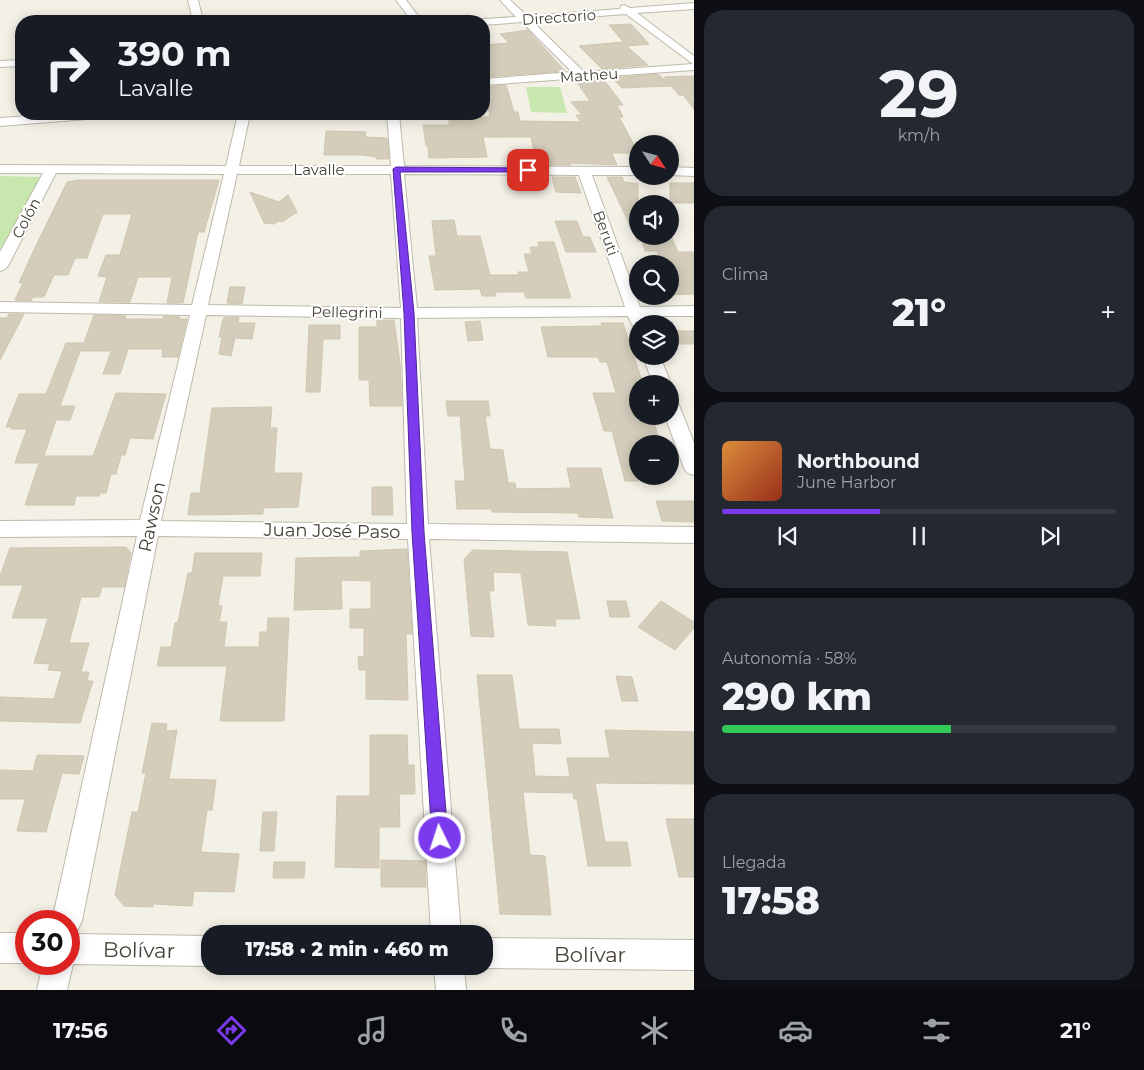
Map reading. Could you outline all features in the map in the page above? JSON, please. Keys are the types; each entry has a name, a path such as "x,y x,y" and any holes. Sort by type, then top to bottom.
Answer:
{"street":[{"path":"193,0 197,15"},
{"path":"401,0 412,15"},
{"path":"505,0 582,76"},
{"path":"614,0 694,60"},
{"name":"Directorio","path":"490,22 694,6"},
{"path":"0,64 15,63"},
{"name":"Matheu","path":"490,82 694,67"},
{"path":"0,122 25,120"},
{"name":"Rawson","path":"69,910 150,528 243,120"},
{"path":"393,120 409,313 418,532 445,925"},
{"name":"Lavalle","path":"0,169 629,171"},
{"name":"Colón","path":"0,266 52,169"},
{"name":"Beruti","path":"584,171 635,315"},
{"path":"679,171 694,172"},
{"name":"Pellegrini","path":"0,307 629,318"},
{"name":"Pellegrini","path":"661,315 694,311"},
{"path":"678,425 694,468"},
{"name":"Juan José Paso","path":"0,528 150,528 694,535"},
{"path":"0,948 15,948"},
{"name":"Bolívar","path":"80,949 201,950"},
{"name":"Bolívar","path":"493,953 694,955"},
{"path":"52,990 55,975"},
{"path":"449,975 450,990"}],"green space":[{"path":"526,87 560,87 567,113 531,112"},
{"path":"0,176 43,177 0,250"}],"building":[{"path":"631,24 649,44 627,46 609,25"},
{"path":"528,30 565,71 490,77 490,45 509,43 500,34"},
{"path":"622,42 648,65 602,69 579,46"},
{"path":"658,74 671,86 622,88 612,78"},
{"path":"694,76 694,109 683,95 679,95 664,77"},
{"path":"604,80 623,105 617,105 623,117 619,117 629,136 629,153 612,153 617,165 570,163 571,165 548,165 547,161 536,161 531,137 483,137 487,157 429,158 423,125 449,125 449,120 490,120 490,86 506,85 514,112 518,112 520,121 581,122 576,115 582,115 571,102 590,101 576,81"},
{"path":"326,131 366,132 365,137 387,138 389,159 376,159 376,157 362,155 324,155"},
{"path":"552,177 575,177 581,193 556,192"},
{"path":"607,177 622,177 624,182 629,183 629,185 638,185 638,195 629,195 629,223"},
{"path":"78,180 219,180 204,232 198,232 183,303 167,303 172,277 138,277 130,302 99,302 107,277 98,276 106,255 120,255 132,214 103,214 87,258 75,258 68,275 54,275 44,297 33,297 31,301 15,300 23,283 19,283 67,182"},
{"path":"694,183 694,203 679,203 679,195 670,195 670,185"},
{"path":"250,192 279,202 288,195 297,212 282,222 279,221 274,224 264,223"},
{"path":"454,220 457,236 480,236 490,275 519,275 518,272 529,272 524,254 532,254 530,247 539,247 538,242 554,242 571,298 526,298 524,292 495,292 496,296 482,296 480,289 435,290 429,256 436,256 432,221"},
{"path":"555,221 577,221 583,237 590,237 596,252 566,252"},
{"path":"643,245 675,245 678,252 694,252 694,294 679,295 679,255 658,255 657,251 645,251"},
{"path":"230,287 245,287 242,304 227,303"},
{"path":"9,314 24,314 0,360 0,318 7,318"},
{"path":"94,315 126,316 125,319 163,319 164,316 187,319 178,357 162,357 163,349 128,349 120,374 103,374 111,351 81,351"},
{"path":"225,317 239,317 238,323 255,323 252,339 235,338 231,356 219,354 222,337 219,337"},
{"path":"377,320 394,320 400,363 402,406 370,406 369,380 359,380 359,327 377,327"},
{"path":"480,321 483,340 468,341 465,322"},
{"path":"601,323 623,323 629,341 629,365 637,365 640,375 629,375 629,425 655,425 658,435 629,435 629,481 625,481 612,431 604,431 593,393 616,393 607,362 600,362 598,357 548,357 541,327 602,326"},
{"path":"309,325 340,325 340,339 323,339 320,392 306,392"},
{"path":"679,331 694,331 694,344 679,344"},
{"path":"66,343 83,343 60,406 75,406 70,420 56,420 44,456 93,456 116,393 166,394 153,439 130,438 125,455 121,455 116,474 111,474 106,493 100,493 99,496 76,496 74,505 25,505 39,463 15,463 27,429 11,429 12,427 6,427 19,394 46,394"},
{"path":"446,401 488,401 490,416 485,416 490,449 503,450 508,483 515,483 516,489 571,488 567,468 601,468 613,518 579,517 578,513 492,512 492,509 457,509 455,481 465,481 460,416 448,416"},
{"path":"272,407 270,428 277,428 274,473 302,473 298,507 263,508 263,514 188,515 191,493 200,493 212,408"},
{"path":"372,487 392,487 393,515 372,515"},
{"path":"656,501 694,501 694,522 662,521"},
{"path":"126,547 131,553 124,587 102,587 99,597 81,597 69,643 89,643 81,672 89,672 87,681 93,681 80,723 0,721 0,697 54,699 62,671 48,670 50,664 34,663 48,618 12,618 23,585 0,585 0,576 10,548"},
{"path":"407,549 412,634 406,634 408,700 366,699 366,670 359,670 358,656 364,657 364,628 350,628 350,609 371,609 371,581 341,580 342,609 294,610 296,558 360,557 360,551"},
{"path":"473,550 567,552 580,619 555,619 556,626 528,625 521,573 493,572 494,591 489,591 494,637 471,636 464,559"},
{"path":"195,553 262,553 260,576 223,576 218,605 222,606 219,622 227,622 224,647 259,647 260,632 267,632 268,618 289,618 284,721 220,721 227,666 157,666 161,647 171,647 175,623 178,622 188,573 192,573"},
{"path":"607,601 626,601 630,617 610,617"},
{"path":"661,601 694,622 694,628 675,650 638,627"},
{"path":"477,675 512,675 519,729 559,729 561,744 532,743 535,776 570,777 567,758 610,758 605,730 694,732 694,784 595,783 605,842 627,842 631,866 588,866 577,799 574,799 573,793 523,792 530,855 545,856 551,915 500,914"},
{"path":"616,676 632,677 638,701 622,701"},
{"path":"152,723 167,724 166,731 177,730 169,779 216,780 212,810 207,810 201,852 239,854 234,892 194,891 192,906 153,904 153,907 124,906 115,895 132,812 138,812 146,773 142,773"},
{"path":"370,735 407,735 408,765 414,765 415,794 399,794 400,827 379,827 379,868 335,867 337,796 370,796"},
{"path":"37,755 84,756 79,774 62,773 46,832 17,831 25,799 0,799 0,770 33,771"},
{"path":"263,812 277,812 274,851 260,851"},
{"path":"666,819 694,819 694,877 679,877"},
{"path":"381,860 425,861 426,887 381,887"},
{"path":"274,862 305,862 304,878 273,878"}],"route":[{"path":"440,838 418,532 409,313 396,169 528,170"}]}
